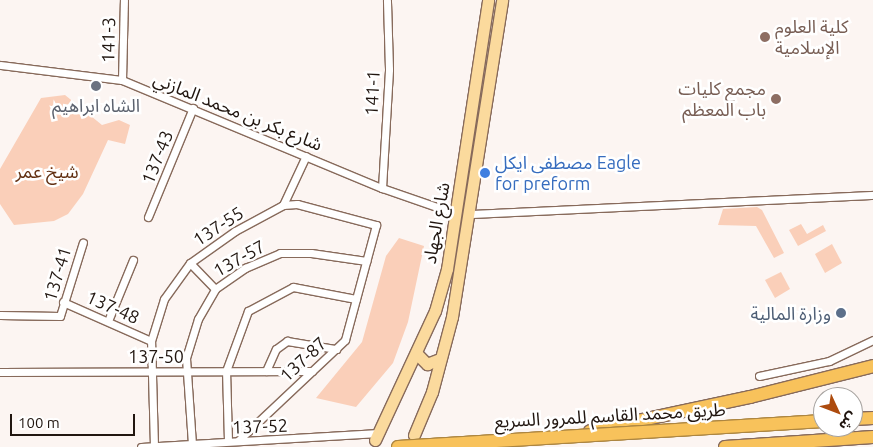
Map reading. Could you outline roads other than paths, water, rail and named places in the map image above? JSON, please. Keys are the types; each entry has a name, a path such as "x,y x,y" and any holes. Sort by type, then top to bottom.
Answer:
{"highway":[{"path":"570,435 664,417 873,366"},
{"name":"طريق محمد القاسم للمرور السريع","path":"398,447 813,422"},
{"path":"725,447 873,437"}],"main road":[{"name":"شارع الجهاد","path":"377,436 435,311 457,214 488,0"},
{"name":"شارع الجهاد","path":"414,435 432,392 452,317 470,214 502,0"},
{"path":"416,353 427,364 440,359"}],"street":[{"name":"141-3","path":"122,80 124,0"},
{"name":"141-1","path":"382,188 389,69 387,0"},
{"name":"شارع بكر بن محمد المازني","path":"0,65 122,80 382,188 457,214"},
{"name":"137-43","path":"148,217 193,108"},
{"path":"283,205 306,156"},
{"path":"470,214 873,195"},
{"name":"137-87","path":"238,441 345,340 376,225 297,204 283,205"},
{"name":"137-55","path":"154,446 151,340 164,299 190,263 234,231 283,205"},
{"name":"137-41","path":"0,315 60,316 83,242"},
{"name":"137-57","path":"192,444 186,358 198,320 214,289 245,268 280,253 311,253 366,261"},
{"path":"108,321 133,260"},
{"path":"190,263 214,289"},
{"path":"228,441 226,371 248,311 293,287 356,299"},
{"name":"137-48","path":"64,302 151,340"},
{"path":"759,376 829,361 873,340"},
{"path":"266,371 276,349 287,341 336,349"},
{"name":"137-50","path":"0,372 312,371"},
{"name":"137-52","path":"141,447 228,441 377,436"}],"place":[{"name":"كلية العلوم الإسلامية","path":"765,37"},
{"name":"الشاه ابراهيم","path":"96,86"},
{"name":"مجمع كليات باب المعظم","path":"776,99"},
{"name":"مصطفى ايكل Eagle for preform","path":"485,173"},
{"name":"وزارة المالية","path":"841,313"}],"park label":[{"name":"شيخ عمر","path":"47,171"}]}
